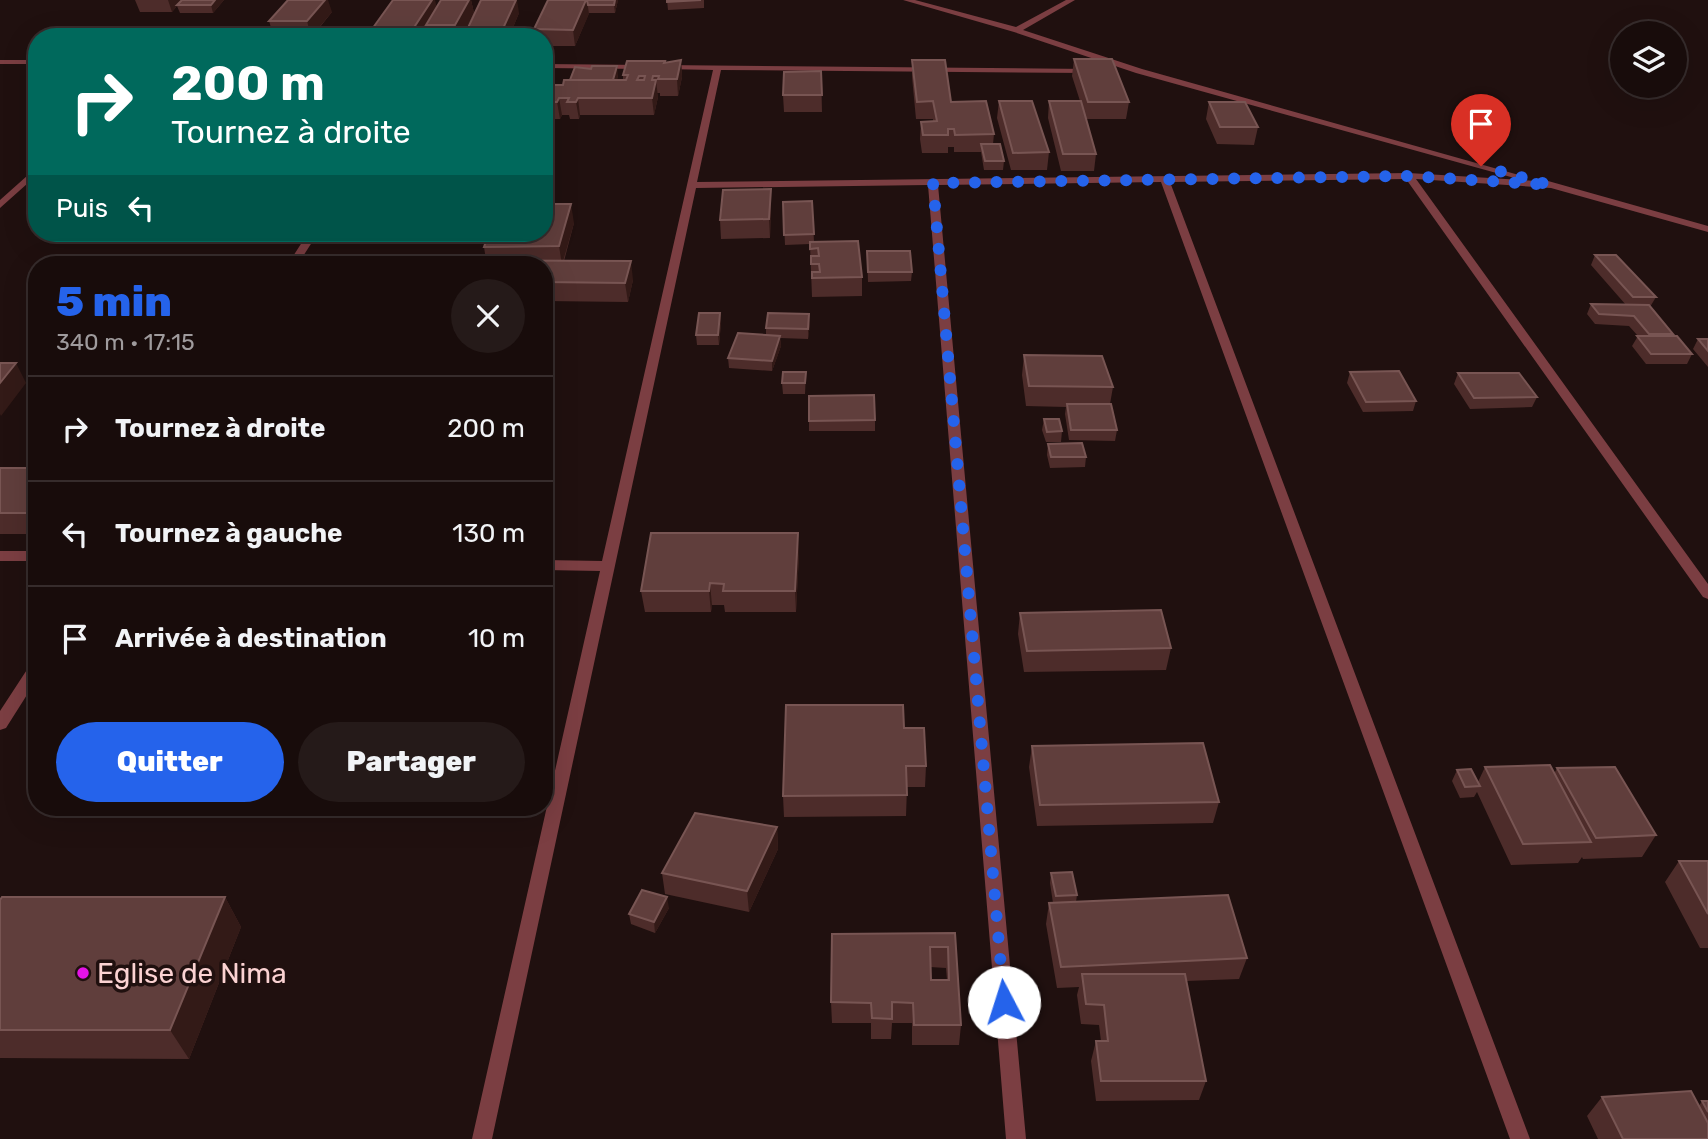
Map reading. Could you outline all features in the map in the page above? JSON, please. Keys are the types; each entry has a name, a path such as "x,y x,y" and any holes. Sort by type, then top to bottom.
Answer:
{"street":[{"path":"907,0 1017,30 1139,71 1708,229"},
{"path":"1017,30 1071,0"},
{"path":"0,62 28,62"},
{"path":"553,66 1099,71"},
{"path":"482,1139 718,67"},
{"path":"1112,71 1139,71"},
{"path":"692,185 1409,176 1550,185"},
{"path":"1409,176 1708,594"},
{"path":"0,205 28,179"},
{"path":"1166,180 1520,1139"},
{"path":"933,183 1016,1139"},
{"path":"1692,225 1708,240"},
{"path":"0,556 28,556"},
{"path":"553,565 608,566"},
{"path":"0,724 28,680"}],"building":[{"path":"182,0 215,0 211,5 177,5"},
{"path":"288,0 325,0 307,21 269,21"},
{"path":"393,0 432,0 414,28 373,28"},
{"path":"441,0 469,0 455,25 426,25"},
{"path":"481,0 516,0 503,28 468,28"},
{"path":"548,0 586,0 573,30 534,28"},
{"path":"587,0 615,0 614,5 588,5"},
{"path":"667,0 701,0 667,2"},
{"path":"1074,59 1112,59 1129,102 1088,102"},
{"path":"681,60 677,79 658,79 659,76 653,76 652,80 656,80 652,98 578,98 576,102 567,102 569,98 559,98 557,102 553,102 553,85 563,85 564,80 626,80 628,75 623,75 627,61 665,61 664,63"},
{"path":"912,60 945,60 951,102 986,101 994,134 955,135 954,129 948,129 948,135 923,135 921,122 937,121 933,101 917,102"},
{"path":"592,66 617,66 613,80 570,80 575,67 591,69"},
{"path":"821,71 822,95 783,95 784,72"},
{"path":"999,101 1032,101 1049,152 1013,153"},
{"path":"1049,101 1081,101 1096,154 1063,154"},
{"path":"1209,102 1245,102 1258,127 1220,127"},
{"path":"981,144 1000,144 1004,161 985,161"},
{"path":"771,189 769,219 720,220 723,190"},
{"path":"812,201 814,234 784,235 783,202"},
{"path":"553,204 571,204 559,246 484,247 486,242 553,242"},
{"path":"858,241 862,277 812,278 812,272 820,272 819,264 811,264 811,256 819,256 818,248 810,249 810,242"},
{"path":"867,251 910,251 912,272 868,272"},
{"path":"1595,255 1616,255 1656,297 1633,297"},
{"path":"553,261 631,261 625,283 553,282"},
{"path":"1591,304 1649,305 1673,334 1649,334 1634,316 1599,314"},
{"path":"699,313 720,313 718,335 696,335"},
{"path":"768,313 809,314 808,329 766,328"},
{"path":"738,333 780,336 772,361 728,358"},
{"path":"1637,336 1677,336 1692,354 1651,354"},
{"path":"1698,339 1708,339 1708,351"},
{"path":"1024,355 1102,356 1113,387 1029,386"},
{"path":"0,363 16,363 0,383"},
{"path":"1399,371 1416,401 1366,402 1350,372"},
{"path":"783,372 806,372 805,383 782,383"},
{"path":"1458,373 1519,373 1537,397 1474,398"},
{"path":"874,395 875,420 809,421 809,396"},
{"path":"1067,404 1111,404 1117,430 1071,430"},
{"path":"1044,419 1059,419 1062,431 1047,432"},
{"path":"1082,443 1086,457 1051,457 1048,444"},
{"path":"0,468 28,468 28,513 0,513"},
{"path":"651,533 798,533 795,591 723,591 724,584 710,583 709,591 641,591"},
{"path":"1161,610 1171,648 1027,651 1020,613"},
{"path":"786,705 903,705 904,728 924,728 926,766 906,766 907,795 783,796"},
{"path":"1203,743 1219,802 1040,805 1032,746"},
{"path":"1550,765 1591,842 1523,844 1485,767"},
{"path":"1615,767 1656,835 1596,838 1557,768"},
{"path":"1471,769 1480,786 1465,787 1457,770"},
{"path":"695,813 777,827 747,891 662,873"},
{"path":"1679,861 1708,861 1708,914"},
{"path":"1072,872 1077,895 1056,896 1051,873"},
{"path":"642,890 667,897 654,922 629,914"},
{"path":"1228,895 1247,958 1061,967 1049,903"},
{"path":"2,897 225,897 170,1030 0,1030"},
{"path":"955,933 961,1025 914,1025 913,1003 892,1002 892,1019 872,1018 871,1003 831,1002 832,934","holes":["930,947 948,947 949,980 931,980"]},
{"path":"1082,974 1185,974 1206,1081 1101,1081 1096,1041 1108,1041 1104,1005 1086,1004"},
{"path":"1691,1091 1708,1123 1708,1139 1623,1139 1602,1097"},
{"path":"1702,1101 1708,1101 1708,1112"}],"place":[{"name":"Eglise de Nima","path":"83,973"}],"route":[{"path":"1004,1002 933,183 1409,176 1550,185 1481,166"}]}
